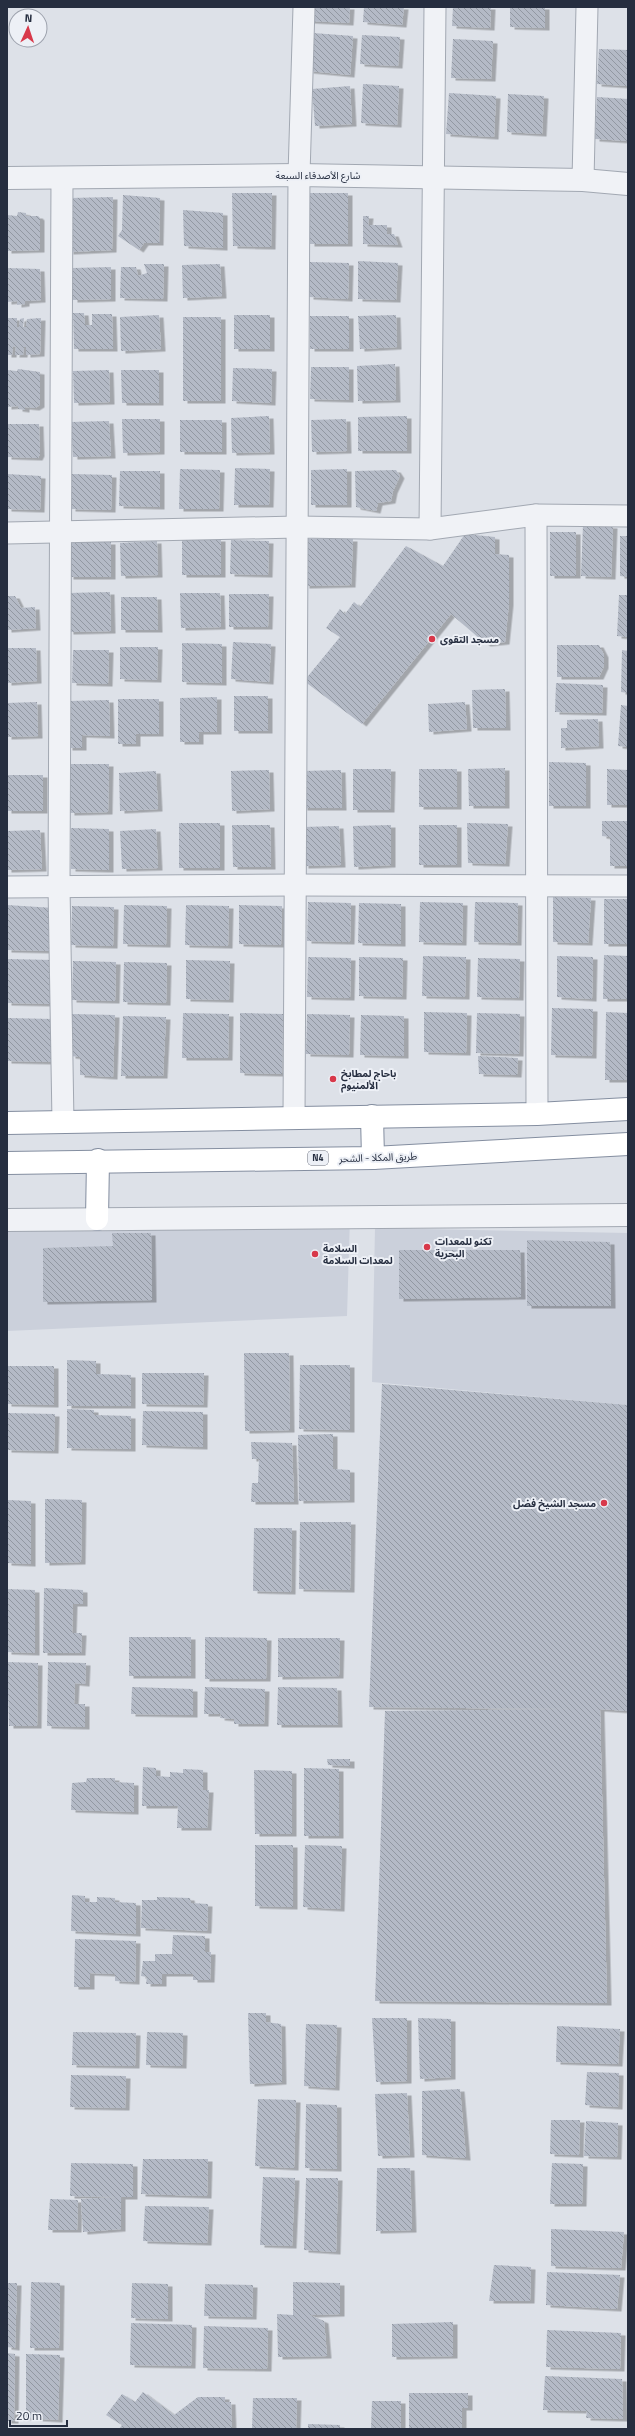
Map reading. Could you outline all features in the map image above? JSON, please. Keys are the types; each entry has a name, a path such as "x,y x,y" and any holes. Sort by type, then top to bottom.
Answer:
{"highway":[{"path":"7,1123 537,1114 628,1110"},
{"path":"372,1116 373,1158"},
{"name":"طريق المكلا - الشحر","path":"7,1163 98,1160 373,1158 628,1144"},
{"path":"97,1220 98,1160"}],"street":[{"path":"294,1118 299,175 304,7"},
{"path":"430,529 432,177 435,7"},
{"path":"583,180 587,7"},
{"name":"شارع الأصدقاء السبعة","path":"7,178 299,175 583,180 628,184"},
{"path":"62,178 59,532 59,886 64,1122"},
{"path":"536,515 537,1114"},
{"path":"7,533 297,527 430,529 536,515 628,516"},
{"path":"7,887 296,885 628,886"},
{"path":"7,1220 628,1215"}],"shaded area":[{"path":"350,1217 347,1316 7,1331 7,1231"},
{"path":"375,1228 628,1233 628,1405 372,1382"}],"building":[{"path":"310,7 350,7 349,23 310,21"},
{"path":"364,7 404,7 402,25 363,22"},
{"path":"453,7 491,7 490,28 452,26"},
{"path":"510,7 545,7 545,28 510,27"},
{"path":"313,33 353,36 350,75 309,71"},
{"path":"362,35 400,37 398,66 360,64"},
{"path":"453,39 493,41 491,79 451,78"},
{"path":"599,49 628,50 628,86 597,84"},
{"path":"363,84 399,86 397,125 361,123"},
{"path":"350,86 352,124 315,126 312,89"},
{"path":"449,93 496,96 494,137 446,134"},
{"path":"508,94 544,96 542,134 507,132"},
{"path":"597,97 628,99 628,141 595,139"},
{"path":"232,193 272,193 271,247 233,246"},
{"path":"310,193 348,193 348,244 310,244"},
{"path":"123,195 160,198 159,243 144,243 139,250 118,236 122,230"},
{"path":"113,197 112,250 69,252 70,198"},
{"path":"183,210 223,213 223,248 184,246"},
{"path":"18,212 26,213 26,216 38,216 40,218 40,250 7,251 7,215 17,216"},
{"path":"363,216 369,216 368,225 387,225 387,234 394,234 398,245 363,244"},
{"path":"358,261 398,263 396,300 358,299"},
{"path":"310,262 349,263 348,299 309,297"},
{"path":"144,264 164,264 163,299 120,298 121,267 136,267 138,276 147,273"},
{"path":"220,264 222,296 183,298 182,265"},
{"path":"111,267 111,299 73,300 73,268"},
{"path":"7,268 40,269 41,300 25,301 25,304 17,305 17,301 7,302"},
{"path":"73,313 84,313 85,325 92,325 92,314 112,314 113,349 74,349"},
{"path":"159,315 161,349 121,351 120,317"},
{"path":"234,315 270,315 270,349 234,349"},
{"path":"396,315 397,347 360,349 358,316"},
{"path":"310,316 349,316 349,349 310,349"},
{"path":"183,317 221,317 221,401 183,401"},
{"path":"7,318 17,318 17,327 19,327 20,319 24,318 23,327 26,327 27,319 41,318 40,354 26,355 26,347 24,347 23,355 15,355 16,347 13,346 12,355 7,355"},
{"path":"395,364 396,400 358,401 357,366"},
{"path":"311,367 349,367 349,400 310,399"},
{"path":"233,368 272,369 271,403 232,401"},
{"path":"18,369 40,372 40,405 35,408 25,407 25,410 18,409 18,406 7,407 7,370 17,371"},
{"path":"109,370 110,402 74,403 73,371"},
{"path":"121,370 159,370 159,403 122,403"},
{"path":"269,416 270,452 232,453 231,418"},
{"path":"407,416 407,451 358,451 358,417"},
{"path":"122,419 160,419 160,452 123,453"},
{"path":"346,419 347,451 312,452 311,420"},
{"path":"180,420 222,420 222,452 180,452"},
{"path":"109,421 111,456 73,457 71,422"},
{"path":"7,424 39,424 40,454 38,458 7,457"},
{"path":"235,468 270,469 269,505 234,505"},
{"path":"180,469 220,470 219,509 179,509"},
{"path":"347,469 347,505 311,505 311,470"},
{"path":"396,470 400,476 393,491 391,501 378,503 376,511 356,507 355,471"},
{"path":"120,471 160,471 160,507 119,506"},
{"path":"7,474 41,476 40,510 7,509"},
{"path":"72,474 112,475 111,510 71,509"},
{"path":"583,525 613,526 611,577 581,576"},
{"path":"550,532 576,532 576,576 550,576"},
{"path":"465,534 495,537 495,554 509,555 509,603 505,642 486,644 451,614 362,724 304,681 340,637 326,628 340,609 345,614 354,602 360,607 406,546 443,566"},
{"path":"620,536 628,536 628,577 620,576"},
{"path":"69,537 78,537 80,542 111,542 111,577 69,577"},
{"path":"182,539 221,539 221,575 182,575"},
{"path":"305,539 353,539 351,585 305,586"},
{"path":"231,540 269,541 268,575 230,574"},
{"path":"157,541 158,575 121,576 120,543"},
{"path":"110,592 111,631 69,632 68,593"},
{"path":"180,593 220,593 221,627 181,628"},
{"path":"229,594 269,594 268,627 229,627"},
{"path":"619,595 628,595 628,637 617,636"},
{"path":"7,596 15,596 21,608 35,607 36,628 7,630"},
{"path":"121,597 157,597 158,630 121,630"},
{"path":"233,642 271,644 269,682 231,679"},
{"path":"182,643 222,644 222,683 182,682"},
{"path":"557,645 599,645 604,655 604,666 599,677 557,677"},
{"path":"120,647 158,647 157,680 120,679"},
{"path":"7,648 36,648 37,681 7,683"},
{"path":"73,650 109,650 108,684 72,683"},
{"path":"622,650 628,651 628,693 621,692"},
{"path":"556,683 603,685 602,713 555,712"},
{"path":"505,689 506,728 473,728 472,690"},
{"path":"234,696 268,696 268,731 234,731"},
{"path":"217,697 217,732 199,732 199,742 180,742 180,698"},
{"path":"118,699 159,699 159,734 136,734 136,744 118,744"},
{"path":"109,700 110,736 82,735 82,748 68,748 68,701"},
{"path":"37,702 38,736 7,737 7,703"},
{"path":"465,702 467,729 429,732 428,704"},
{"path":"621,705 628,706 628,747 618,746"},
{"path":"598,719 599,746 561,748 561,728 567,728 567,720"},
{"path":"549,762 586,763 586,806 549,806"},
{"path":"70,764 109,764 108,812 70,813"},
{"path":"505,768 505,806 469,806 468,769"},
{"path":"353,769 391,769 390,810 353,810"},
{"path":"419,769 457,769 457,807 419,807"},
{"path":"607,769 628,770 628,805 607,805"},
{"path":"269,770 270,809 232,811 231,771"},
{"path":"341,770 342,808 303,808 303,771"},
{"path":"156,771 158,809 120,811 119,773"},
{"path":"7,775 43,775 43,811 7,811"},
{"path":"602,821 628,821 628,866 610,866 610,837 602,836"},
{"path":"179,823 220,823 220,868 179,868"},
{"path":"467,823 508,824 505,864 468,863"},
{"path":"232,825 270,825 271,867 233,867"},
{"path":"391,825 391,865 354,867 353,826"},
{"path":"419,825 457,825 457,865 419,865"},
{"path":"339,826 341,865 304,866 303,827"},
{"path":"71,828 109,829 109,870 71,869"},
{"path":"156,829 158,868 122,869 120,831"},
{"path":"40,830 42,869 7,870 7,831"},
{"path":"553,897 591,898 588,943 553,942"},
{"path":"604,899 628,899 628,944 604,944"},
{"path":"308,902 351,903 350,942 307,941"},
{"path":"420,902 463,903 462,943 419,942"},
{"path":"475,902 518,903 517,943 474,942"},
{"path":"359,903 401,904 401,944 358,943"},
{"path":"7,905 54,908 53,951 7,950"},
{"path":"124,905 167,906 166,945 123,944"},
{"path":"186,905 229,906 228,946 185,945"},
{"path":"239,905 282,906 281,945 239,944"},
{"path":"72,906 114,907 113,946 71,945"},
{"path":"604,955 628,956 628,999 603,999"},
{"path":"423,956 466,957 465,997 422,996"},
{"path":"557,956 593,957 592,999 557,997"},
{"path":"308,957 351,958 350,998 307,997"},
{"path":"359,957 403,958 402,997 359,996"},
{"path":"478,958 520,959 519,998 477,997"},
{"path":"7,959 54,960 53,1004 7,1003"},
{"path":"186,960 230,961 229,1000 186,999"},
{"path":"73,961 116,962 115,1001 72,1000"},
{"path":"124,962 167,963 166,1003 123,1002"},
{"path":"552,1008 593,1009 592,1056 551,1055"},
{"path":"424,1012 467,1013 466,1053 424,1052"},
{"path":"606,1012 628,1013 628,1073 626,1080 605,1080"},
{"path":"183,1013 229,1014 228,1058 182,1058"},
{"path":"240,1013 283,1014 282,1074 240,1073"},
{"path":"477,1013 520,1014 519,1054 476,1053"},
{"path":"72,1014 115,1015 113,1077 80,1075 80,1057 71,1056"},
{"path":"307,1014 350,1015 349,1055 306,1054"},
{"path":"361,1015 404,1016 404,1056 360,1055"},
{"path":"123,1016 166,1017 163,1076 121,1076"},
{"path":"7,1018 54,1019 54,1062 7,1061"},
{"path":"478,1056 518,1058 517,1075 479,1074"},
{"path":"112,1233 151,1233 152,1300 43,1302 43,1248 113,1246"},
{"path":"527,1240 610,1242 611,1306 527,1306"},
{"path":"399,1250 520,1250 521,1297 399,1299"},
{"path":"244,1353 289,1353 290,1430 245,1431"},
{"path":"67,1360 96,1361 96,1374 131,1375 131,1406 67,1406"},
{"path":"300,1365 350,1365 350,1430 299,1429"},
{"path":"7,1366 54,1366 54,1405 7,1404"},
{"path":"142,1373 204,1373 203,1405 142,1404"},
{"path":"382,1384 628,1405 628,1711 600,1709 607,2003 375,2001 385,1711 571,1709 369,1707"},
{"path":"67,1409 94,1410 94,1415 131,1416 131,1449 67,1448"},
{"path":"143,1411 203,1412 203,1447 142,1445"},
{"path":"7,1413 55,1414 54,1451 7,1450"},
{"path":"333,1434 333,1469 350,1470 350,1500 299,1501 298,1435"},
{"path":"251,1442 292,1443 294,1502 251,1502 252,1483 258,1483 259,1459 252,1459"},
{"path":"45,1499 82,1500 81,1562 45,1563"},
{"path":"7,1500 31,1501 31,1564 7,1563"},
{"path":"300,1522 351,1522 350,1590 299,1589"},
{"path":"254,1528 292,1528 291,1592 253,1591"},
{"path":"44,1588 83,1590 83,1604 73,1604 72,1633 82,1633 81,1653 43,1653"},
{"path":"7,1589 35,1590 35,1653 7,1652"},
{"path":"129,1637 191,1637 191,1676 129,1676"},
{"path":"205,1637 267,1638 266,1679 205,1679"},
{"path":"278,1638 340,1638 339,1676 278,1677"},
{"path":"7,1662 38,1663 37,1726 9,1726"},
{"path":"48,1662 86,1663 85,1684 75,1683 74,1704 85,1704 85,1727 47,1726"},
{"path":"132,1687 193,1689 193,1715 131,1714"},
{"path":"205,1687 265,1689 264,1724 234,1724 234,1719 220,1718 221,1714 204,1714"},
{"path":"278,1687 337,1688 338,1725 277,1725"},
{"path":"327,1759 350,1759 350,1766 328,1765"},
{"path":"143,1767 156,1768 156,1776 170,1777 170,1772 183,1773 183,1769 203,1770 203,1790 209,1790 207,1828 177,1828 178,1806 142,1806"},
{"path":"304,1768 339,1769 339,1836 304,1836"},
{"path":"254,1770 292,1771 292,1834 255,1834"},
{"path":"87,1778 115,1778 115,1782 134,1783 134,1812 71,1810 72,1783 86,1782"},
{"path":"255,1845 293,1845 293,1907 255,1906"},
{"path":"305,1845 342,1846 340,1909 303,1907"},
{"path":"72,1895 85,1896 85,1902 97,1902 97,1897 115,1898 115,1902 136,1903 136,1934 71,1931"},
{"path":"157,1897 190,1898 191,1903 208,1904 207,1931 141,1928 142,1900 157,1900"},
{"path":"173,1935 205,1936 205,1952 211,1952 210,1980 193,1980 193,1974 162,1974 162,1984 146,1984 147,1977 141,1976 143,1961 155,1961 155,1954 172,1954"},
{"path":"75,1939 136,1941 135,1982 115,1981 115,1974 90,1973 90,1987 74,1987"},
{"path":"248,2013 266,2013 266,2022 281,2024 282,2082 250,2084"},
{"path":"372,2018 407,2018 407,2081 376,2082"},
{"path":"418,2018 451,2019 451,2077 420,2079"},
{"path":"306,2024 337,2025 335,2088 304,2086"},
{"path":"557,2026 620,2029 618,2064 556,2062"},
{"path":"73,2032 136,2033 135,2066 72,2065"},
{"path":"147,2032 183,2033 182,2066 146,2065"},
{"path":"587,2072 619,2073 618,2107 585,2105"},
{"path":"71,2075 126,2076 125,2108 70,2107"},
{"path":"460,2089 466,2158 422,2155 422,2091"},
{"path":"407,2093 410,2155 378,2156 375,2094"},
{"path":"258,2099 296,2100 294,2168 255,2166"},
{"path":"306,2104 337,2105 337,2169 305,2168"},
{"path":"551,2120 580,2120 579,2155 550,2154"},
{"path":"586,2121 618,2123 617,2157 584,2156"},
{"path":"143,2159 208,2159 207,2196 141,2194"},
{"path":"71,2163 133,2164 133,2197 121,2197 121,2229 83,2232 81,2199 118,2197 70,2196"},
{"path":"552,2163 583,2164 582,2204 550,2204"},
{"path":"377,2168 410,2168 412,2230 376,2231"},
{"path":"263,2177 295,2178 292,2246 260,2245"},
{"path":"306,2178 338,2178 336,2252 304,2250"},
{"path":"50,2199 78,2200 77,2230 48,2230"},
{"path":"145,2206 209,2207 207,2243 143,2241"},
{"path":"551,2229 624,2232 621,2268 551,2266"},
{"path":"494,2265 531,2267 530,2301 489,2301"},
{"path":"547,2272 620,2275 617,2309 546,2305"},
{"path":"31,2282 60,2283 59,2348 30,2348"},
{"path":"293,2282 340,2283 340,2314 310,2315 324,2321 327,2356 278,2357 277,2314 293,2315"},
{"path":"7,2283 17,2283 15,2348 7,2347"},
{"path":"132,2283 168,2284 168,2319 131,2318"},
{"path":"205,2284 253,2285 252,2317 204,2316"},
{"path":"453,2322 453,2356 392,2357 392,2324"},
{"path":"131,2323 192,2325 191,2366 130,2365"},
{"path":"204,2326 268,2328 267,2369 203,2368"},
{"path":"547,2330 621,2333 620,2369 546,2367"},
{"path":"7,2353 15,2354 14,2421 7,2421"},
{"path":"26,2354 60,2355 58,2420 26,2418"},
{"path":"545,2376 622,2379 623,2419 586,2418 587,2411 543,2410"},
{"path":"143,2392 174,2415 198,2397 225,2397 225,2402 231,2402 232,2429 119,2429 122,2425 106,2415 122,2394 135,2402"},
{"path":"409,2393 468,2393 468,2408 462,2408 462,2429 409,2429"},
{"path":"253,2398 297,2398 296,2429 252,2429"},
{"path":"372,2401 401,2401 401,2429 371,2429"},
{"path":"308,2424 340,2425 340,2429 308,2429"}],"place":[{"name":"مسجد التقوى","path":"432,639"},
{"name":"باحاج لمطابخ الألمنيوم","path":"333,1079"},
{"name":"تكنو للمعدات البحرية","path":"427,1247"},
{"name":"السلامة لمعدات السلامة","path":"315,1254"},
{"name":"مسجد الشيخ فضل","path":"604,1503"}]}
